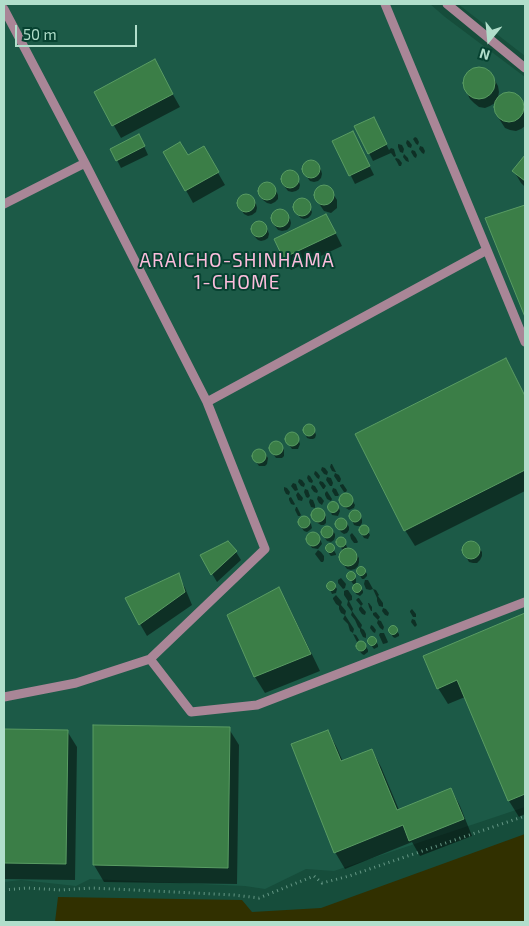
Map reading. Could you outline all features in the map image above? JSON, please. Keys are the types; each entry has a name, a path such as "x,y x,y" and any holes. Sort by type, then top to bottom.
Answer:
{"street":[{"path":"385,4 525,342"},
{"path":"446,4 525,68"},
{"path":"4,9 207,402 264,549 150,659 76,683 4,697"},
{"path":"4,204 85,163"},
{"path":"207,402 487,250"},
{"path":"150,659 191,712 257,705 525,602"}],"path":[{"path":"4,890 92,888 234,895 259,898 314,876 322,883 349,876 525,816"}],"shaded area":[{"path":"4,4 430,4 525,77 525,807 334,871 306,869 265,889 245,886 90,879 76,886 21,880 4,882"},
{"path":"458,4 525,4 525,56 467,11"},
{"path":"525,834 525,922 55,922 58,897 242,900 252,912 321,908"}],"building":[{"path":"155,59 173,94 112,126 94,92"},
{"path":"479,67 491,71 495,83 491,95 479,99 467,95 463,83 467,71"},
{"path":"509,92 520,96 524,107 520,118 509,122 498,118 494,107 498,96"},
{"path":"374,117 387,144 368,154 354,126"},
{"path":"353,131 370,166 349,176 332,141"},
{"path":"139,134 145,146 116,161 110,149"},
{"path":"180,142 188,155 204,146 219,172 185,191 163,152"},
{"path":"525,155 525,181 512,171"},
{"path":"307,160 315,160 320,165 318,176 307,178 302,173 302,165"},
{"path":"290,170 296,173 299,179 296,185 290,188 284,185 281,179 284,173"},
{"path":"267,182 275,187 276,191 271,199 267,200 259,195 258,191 263,183"},
{"path":"324,185 331,188 334,195 331,202 324,205 317,202 314,195 317,188"},
{"path":"242,194 250,194 255,199 253,210 242,212 237,207 237,199"},
{"path":"302,198 308,201 311,207 308,213 302,216 296,213 293,207 296,201"},
{"path":"525,205 525,317 485,218"},
{"path":"276,209 284,209 289,214 287,225 276,227 271,222 271,214"},
{"path":"326,214 336,233 283,258 274,239"},
{"path":"256,221 262,221 267,226 265,235 256,237 251,232 251,226"},
{"path":"506,358 525,396 525,470 404,531 355,434"},
{"path":"309,424 315,430 309,436 303,430"},
{"path":"292,432 297,434 299,439 297,444 292,446 287,444 285,439 287,434"},
{"path":"276,441 281,443 283,448 281,453 276,455 271,453 269,448 271,443"},
{"path":"256,449 262,449 266,456 262,463 256,463 252,459 252,453"},
{"path":"346,493 351,495 353,500 351,505 346,507 341,505 339,500 341,495"},
{"path":"333,501 339,507 333,513 327,507"},
{"path":"318,508 323,510 325,515 323,520 318,522 313,520 311,515 313,510"},
{"path":"353,510 357,510 361,516 357,522 353,522 349,518 349,514"},
{"path":"306,516 309,517 309,527 302,528 299,527 298,520 299,517"},
{"path":"339,518 343,518 347,524 343,530 339,530 335,526 335,522"},
{"path":"364,525 369,530 364,535 359,530"},
{"path":"329,526 332,527 332,537 325,538 322,537 321,530 322,527"},
{"path":"313,532 318,534 320,539 318,544 313,546 308,544 306,539 308,534"},
{"path":"339,537 343,537 346,542 345,546 339,547 336,544 336,540"},
{"path":"228,541 237,551 211,575 200,555"},
{"path":"467,541 475,541 480,546 478,557 467,559 462,554 462,546"},
{"path":"330,543 335,548 330,553 325,548"},
{"path":"344,548 352,548 357,553 355,564 344,566 339,561 339,553"},
{"path":"361,566 366,571 361,576 356,571"},
{"path":"351,572 355,576 351,580 347,576"},
{"path":"179,573 185,592 139,625 125,598"},
{"path":"331,581 336,586 331,591 326,586"},
{"path":"357,583 362,588 357,593 352,588"},
{"path":"279,587 311,654 254,677 227,615"},
{"path":"525,613 525,794 508,801 457,680 437,689 423,656"},
{"path":"393,625 398,630 393,635 388,630"},
{"path":"372,637 376,641 372,645 368,641"},
{"path":"359,641 363,641 366,646 365,650 359,651 356,648 356,644"},
{"path":"93,725 230,727 228,868 93,865"},
{"path":"4,729 68,730 66,864 4,863"},
{"path":"328,730 341,761 372,749 397,810 451,788 464,819 409,841 403,825 334,853 291,744"}],"district":[{"name":"ARAICHO-SHINHAMA 1-CHOME","path":"237,272"}]}
